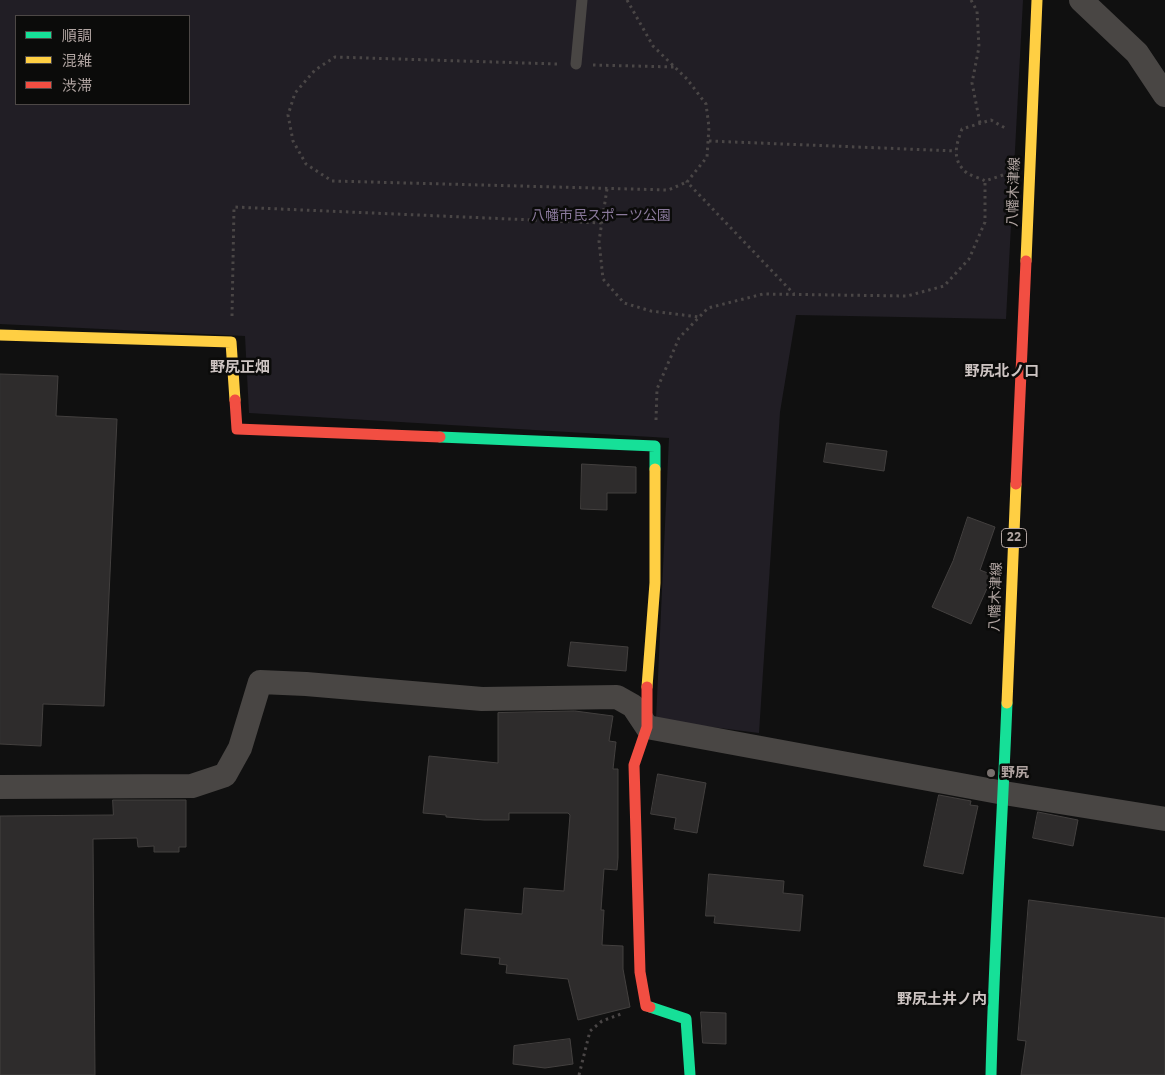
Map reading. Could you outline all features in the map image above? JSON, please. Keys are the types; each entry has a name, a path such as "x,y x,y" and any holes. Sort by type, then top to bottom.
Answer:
{"street":[{"name":"八幡木津線","path":"991,1075 993,976 1004,793 1004,752 1037,0"},
{"path":"1081,0 1137,53 1165,95"},
{"path":"0,335 231,342 237,429 655,446 655,583 646,696 647,727 634,765 640,972 646,1006 686,1020 690,1075"},
{"path":"0,787 192,786 225,774 240,748 260,682 306,684 482,699 617,697 633,706 647,727 1004,793 1165,820"}],"lane":[{"path":"576,64 582,0"}],"path":[{"path":"627,0 653,46 675,67 687,79 706,104 710,127 707,157 687,182 668,190 332,181 306,164 293,141 288,115 295,93 315,70 335,57 675,67"},
{"path":"971,0 977,11 979,47 972,83 980,123"},
{"path":"1004,174 986,181 967,173 957,159 956,144 962,129 991,120 1008,130"},
{"path":"709,141 956,151"},
{"path":"655,446 657,390 679,338 708,308 763,294 907,296 944,286 969,259 986,222 986,181"},
{"path":"687,182 794,294"},
{"path":"607,189 599,241 603,279 624,303 651,311 699,317"},
{"path":"231,342 234,206 602,223"},
{"path":"579,1075 590,1031 602,1021 646,1006"}],"green space":[{"name":"八幡市民スポーツ公園","path":"0,0 1023,0 1006,319 796,315 780,412 759,733 656,720 669,438 249,413 245,336 0,324"}],"building":[{"path":"0,374 58,376 56,416 117,419 104,706 43,704 41,746 0,744"},
{"path":"827,443 887,451 884,471 824,462"},
{"path":"582,464 636,467 636,493 607,493 607,510 581,509"},
{"path":"968,517 995,527 980,570 993,575 971,624 932,607 953,561"},
{"path":"571,642 628,647 626,671 568,666"},
{"path":"575,711 613,716 609,741 616,742 613,769 618,769 618,858 617,870 604,869 601,910 604,910 602,945 623,946 623,969 630,1007 578,1020 568,979 506,973 507,965 499,964 500,958 461,954 465,909 522,914 524,888 564,891 570,815 568,813 509,813 509,820 484,820 423,813 429,756 498,763 498,713"},
{"path":"658,774 706,783 697,833 674,829 676,818 651,814"},
{"path":"939,795 971,801 970,805 978,806 963,874 924,866"},
{"path":"113,800 186,800 186,847 179,847 179,852 154,852 154,846 138,847 137,838 93,839 95,1075 0,1075 0,816 113,815"},
{"path":"1038,812 1078,820 1073,846 1033,838"},
{"path":"709,874 784,881 783,893 803,895 800,931 714,923 715,916 706,916"},
{"path":"1029,900 1165,918 1165,1075 1021,1075 1026,1041 1018,1040"},
{"path":"701,1012 726,1013 726,1044 703,1043"},
{"path":"570,1039 573,1064 545,1068 513,1064 514,1046"}],"traffic: fast":[{"path":"440,437 655,446 655,469"},
{"path":"991,1075 1007,703"},
{"path":"650,1007 686,1019 690,1075"}],"traffic: slow":[{"path":"1026,261 1037,0"},
{"path":"0,335 231,342 235,400"},
{"path":"647,687 655,583 655,469"},
{"path":"1007,703 1016,484"}],"traffic: jam":[{"path":"1016,484 1026,261"},
{"path":"235,400 237,429 440,437"},
{"path":"647,687 647,727 634,765 640,972 646,1006 650,1007"}],"place":[{"name":"野尻","path":"991,773"}],"district":[{"name":"野尻正畑","path":"240,368"},
{"name":"野尻北ノ口","path":"1002,372"},
{"name":"野尻土井ノ内","path":"942,1000"}]}
